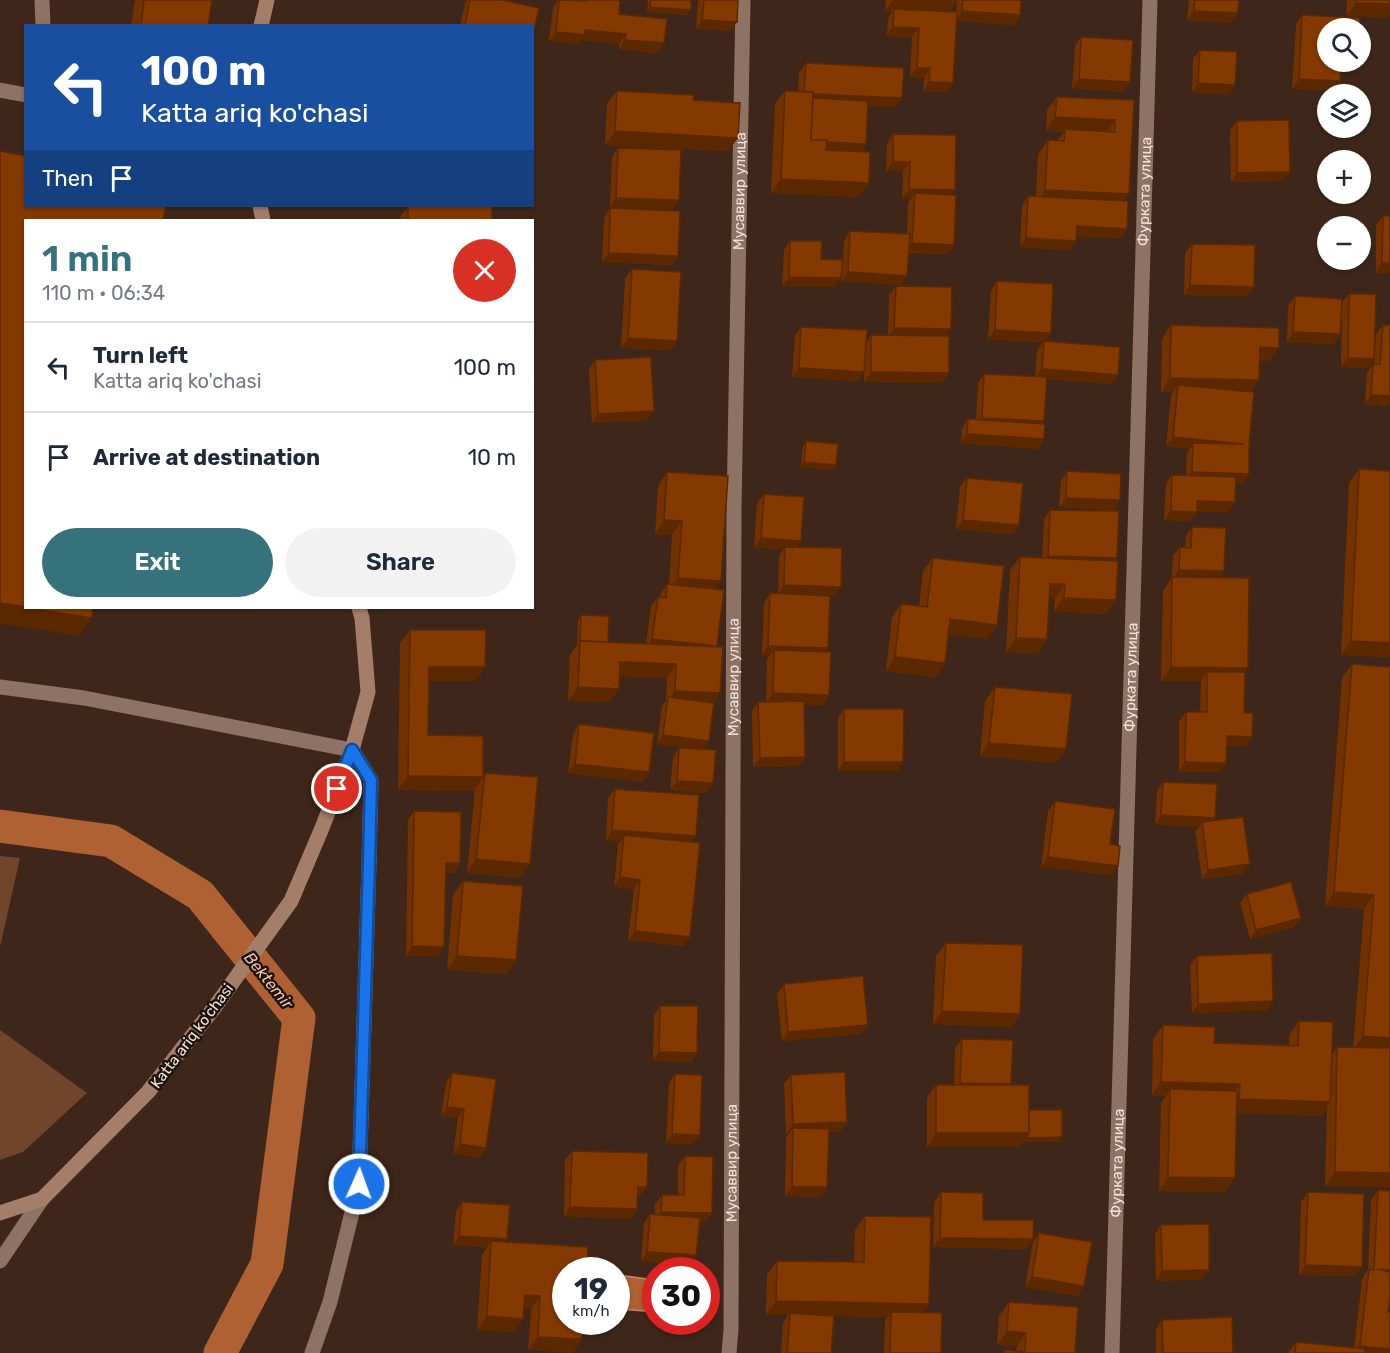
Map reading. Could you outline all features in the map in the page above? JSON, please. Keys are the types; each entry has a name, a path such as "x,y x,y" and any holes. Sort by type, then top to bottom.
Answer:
{"street":[{"path":"42,0 43,24"},
{"path":"261,24 267,0"},
{"name":"Мусаввир улица","path":"729,1353 732,1306 734,521 743,0"},
{"name":"Фурката улица","path":"1112,1353 1150,0"},
{"path":"0,90 24,95"},
{"name":"Katta ariq ko'chasi","path":"0,1261 42,1199 148,1092 214,1008 291,902 352,750 368,692 359,609"},
{"path":"0,687 84,698 352,750 371,780 359,1184 330,1302 312,1353"},
{"name":"Katta ariq ko'chasi","path":"0,1213 42,1199"}],"shaded area":[{"path":"0,856 20,858 0,947"},
{"path":"0,1030 87,1093 23,1152 0,1160"},
{"path":"630,1277 642,1278 642,1311 630,1310"}],"building":[{"path":"144,0 212,0 208,24 141,24"},
{"path":"470,0 502,0 539,8 534,31 534,24 465,24"},
{"path":"559,0 620,0 619,14 667,19 664,43 625,40 626,34 585,30 585,35 556,32"},
{"path":"651,0 691,0 691,10 650,7"},
{"path":"704,0 738,0 737,22 702,20"},
{"path":"929,0 956,0 956,2"},
{"path":"963,0 1021,0 1020,15 962,11"},
{"path":"1195,0 1239,0 1238,13 1194,11"},
{"path":"1356,0 1390,0 1390,4 1356,3"},
{"path":"894,9 957,12 953,83 929,82 930,68 917,68 919,28 893,27"},
{"path":"1302,15 1360,18 1317,18 1317,72 1340,72 1340,81 1299,79"},
{"path":"1081,37 1133,40 1130,82 1079,79"},
{"path":"1200,50 1237,52 1235,85 1198,83"},
{"path":"806,63 904,68 902,98 813,94 813,92 804,91"},
{"path":"617,91 694,95 693,100 740,103 738,138 615,131"},
{"path":"785,91 813,92 811,140 827,140 826,150 870,152 869,183 781,179"},
{"path":"1057,97 1134,100 1129,194 1045,190 1048,140 1064,141 1065,129 1115,132 1115,120 1055,117"},
{"path":"813,98 868,101 866,144 811,140"},
{"path":"1289,120 1290,172 1237,173 1237,121"},
{"path":"893,134 956,135 955,190 909,189 910,162 893,162"},
{"path":"618,148 681,150 679,200 616,198"},
{"path":"0,151 24,156 24,207 166,207 163,219 24,219 24,607 0,603"},
{"path":"915,193 956,195 954,245 912,243"},
{"path":"1028,196 1128,201 1127,229 1077,226 1076,241 1026,238"},
{"path":"408,207 492,207 492,219 408,219"},
{"path":"610,208 680,211 678,256 609,253"},
{"path":"1383,216 1390,216 1390,263 1382,263"},
{"path":"850,231 910,234 907,276 848,272"},
{"path":"790,241 822,241 821,259 843,260 841,278 789,277"},
{"path":"1192,244 1255,245 1254,287 1190,285"},
{"path":"632,269 681,272 677,341 628,338"},
{"path":"997,281 1053,284 1051,333 995,330"},
{"path":"896,286 952,287 951,329 894,328"},
{"path":"1349,294 1376,294 1374,359 1348,358"},
{"path":"1295,296 1342,299 1340,334 1293,332"},
{"path":"1171,325 1279,328 1279,348 1260,347 1259,380 1170,378"},
{"path":"1383,325 1390,325 1390,396 1371,395 1373,364 1380,364"},
{"path":"801,327 867,330 864,372 799,368"},
{"path":"871,335 949,336 949,373 871,372"},
{"path":"1044,341 1120,347 1118,375 1042,369"},
{"path":"651,357 654,411 598,414 595,360"},
{"path":"984,374 1047,377 1044,421 982,418"},
{"path":"1178,385 1254,392 1249,474 1192,472 1193,443 1243,444 1173,437"},
{"path":"968,419 1045,424 1044,439 967,434"},
{"path":"806,441 838,444 836,465 804,462"},
{"path":"1359,469 1390,471 1390,643 1351,641"},
{"path":"1067,471 1121,474 1120,500 1066,498"},
{"path":"667,472 728,476 721,581 678,578 682,521 664,520"},
{"path":"1172,475 1236,477 1235,502 1197,501 1197,512 1171,511"},
{"path":"967,478 1023,483 1019,525 963,520"},
{"path":"764,494 804,497 801,541 761,538"},
{"path":"1050,510 1119,511 1117,558 1048,556"},
{"path":"1192,527 1226,528 1224,571 1179,570 1180,547 1191,548"},
{"path":"785,547 842,548 841,587 784,585"},
{"path":"1020,557 1118,561 1116,600 1064,598 1065,584 1050,584 1047,639 1016,638"},
{"path":"933,558 1004,566 997,625 950,619 945,663 895,657 901,604 927,607"},
{"path":"1172,577 1249,578 1248,668 1171,667"},
{"path":"667,584 724,590 717,646 652,639 658,597 666,598"},
{"path":"770,593 830,596 828,648 768,646"},
{"path":"34,609 93,609 92,618"},
{"path":"581,615 609,616 608,642 580,641"},
{"path":"410,630 486,630 485,667 429,667 428,735 483,736 483,777 408,776"},
{"path":"580,641 723,647 720,693 675,691 676,664 620,662 619,689 578,687"},
{"path":"774,650 831,652 829,695 773,693"},
{"path":"1352,664 1390,667 1390,1038 1363,1036 1374,895 1334,892"},
{"path":"1207,672 1245,672 1244,713 1253,713 1252,737 1227,736 1226,763 1185,762 1186,712 1207,712"},
{"path":"995,687 1072,694 1066,749 989,743"},
{"path":"668,697 714,703 709,741 663,735"},
{"path":"804,701 805,757 760,758 758,702"},
{"path":"844,709 904,709 903,762 844,762"},
{"path":"579,724 654,733 649,772 575,764"},
{"path":"679,748 716,750 713,783 677,781"},
{"path":"485,773 538,777 530,864 476,859"},
{"path":"1163,782 1217,784 1215,818 1161,815"},
{"path":"615,789 699,795 696,836 612,830"},
{"path":"1055,801 1115,809 1110,844 1120,846 1118,866 1048,857"},
{"path":"414,811 461,812 460,863 446,863 444,947 412,946"},
{"path":"1243,817 1250,864 1208,870 1202,822"},
{"path":"624,835 700,843 690,937 635,931 640,880 620,877"},
{"path":"463,881 523,886 516,960 457,956"},
{"path":"1291,882 1301,918 1256,930 1247,894"},
{"path":"946,943 1023,945 1020,1014 942,1011"},
{"path":"1272,953 1273,1001 1198,1004 1197,956"},
{"path":"863,976 868,1025 788,1032 784,984"},
{"path":"660,1006 698,1006 697,1053 659,1052"},
{"path":"1299,1021 1333,1022 1330,1102 1239,1099 1240,1084 1161,1082 1163,1025 1215,1027 1214,1043 1298,1046"},
{"path":"962,1039 1013,1040 1011,1084 960,1083"},
{"path":"1337,1047 1390,1048 1390,1173 1335,1172"},
{"path":"845,1072 847,1122 793,1124 791,1075"},
{"path":"452,1073 496,1079 486,1148 460,1144 464,1109 447,1107"},
{"path":"675,1074 702,1075 700,1135 672,1134"},
{"path":"936,1085 1029,1085 1029,1133 936,1133"},
{"path":"1170,1089 1237,1091 1235,1178 1168,1177"},
{"path":"1029,1110 1062,1110 1062,1137 1026,1138 1029,1133"},
{"path":"793,1128 829,1129 827,1187 792,1187"},
{"path":"572,1151 648,1153 647,1187 638,1187 637,1209 570,1207"},
{"path":"685,1156 713,1157 712,1213 661,1212 662,1195 684,1195"},
{"path":"1378,1190 1390,1191 1390,1270 1377,1269 1390,1272 1388,1312 1390,1312 1390,1349 1360,1346 1369,1269 1374,1270"},
{"path":"941,1192 983,1193 983,1220 1034,1220 1033,1239 940,1238"},
{"path":"1308,1192 1364,1194 1362,1267 1305,1265"},
{"path":"462,1202 510,1205 507,1239 459,1236"},
{"path":"650,1214 700,1218 696,1255 647,1252"},
{"path":"865,1216 931,1217 929,1304 776,1301 777,1261 864,1262"},
{"path":"1209,1224 1209,1270 1162,1271 1161,1225"},
{"path":"1039,1233 1092,1242 1084,1286 1032,1277"},
{"path":"491,1241 588,1247 588,1257 552,1257 552,1335 582,1335 582,1339 538,1337 540,1296 525,1295 523,1319 487,1316"},
{"path":"1009,1302 1078,1307 1075,1353 1005,1353 1005,1350 1025,1352 1026,1333 1007,1331"},
{"path":"891,1312 942,1313 941,1353 890,1353"},
{"path":"790,1313 834,1316 831,1353 787,1353"},
{"path":"1232,1317 1233,1353 1163,1353 1162,1320"},
{"path":"1296,1342 1365,1349 1365,1353 1295,1353"}],"waterway":[{"name":"Bektemir","path":"0,826 111,841 200,895 299,1018 267,1264 220,1353"}],"route":[{"path":"337,789 352,750 371,780 359,1184"}]}
